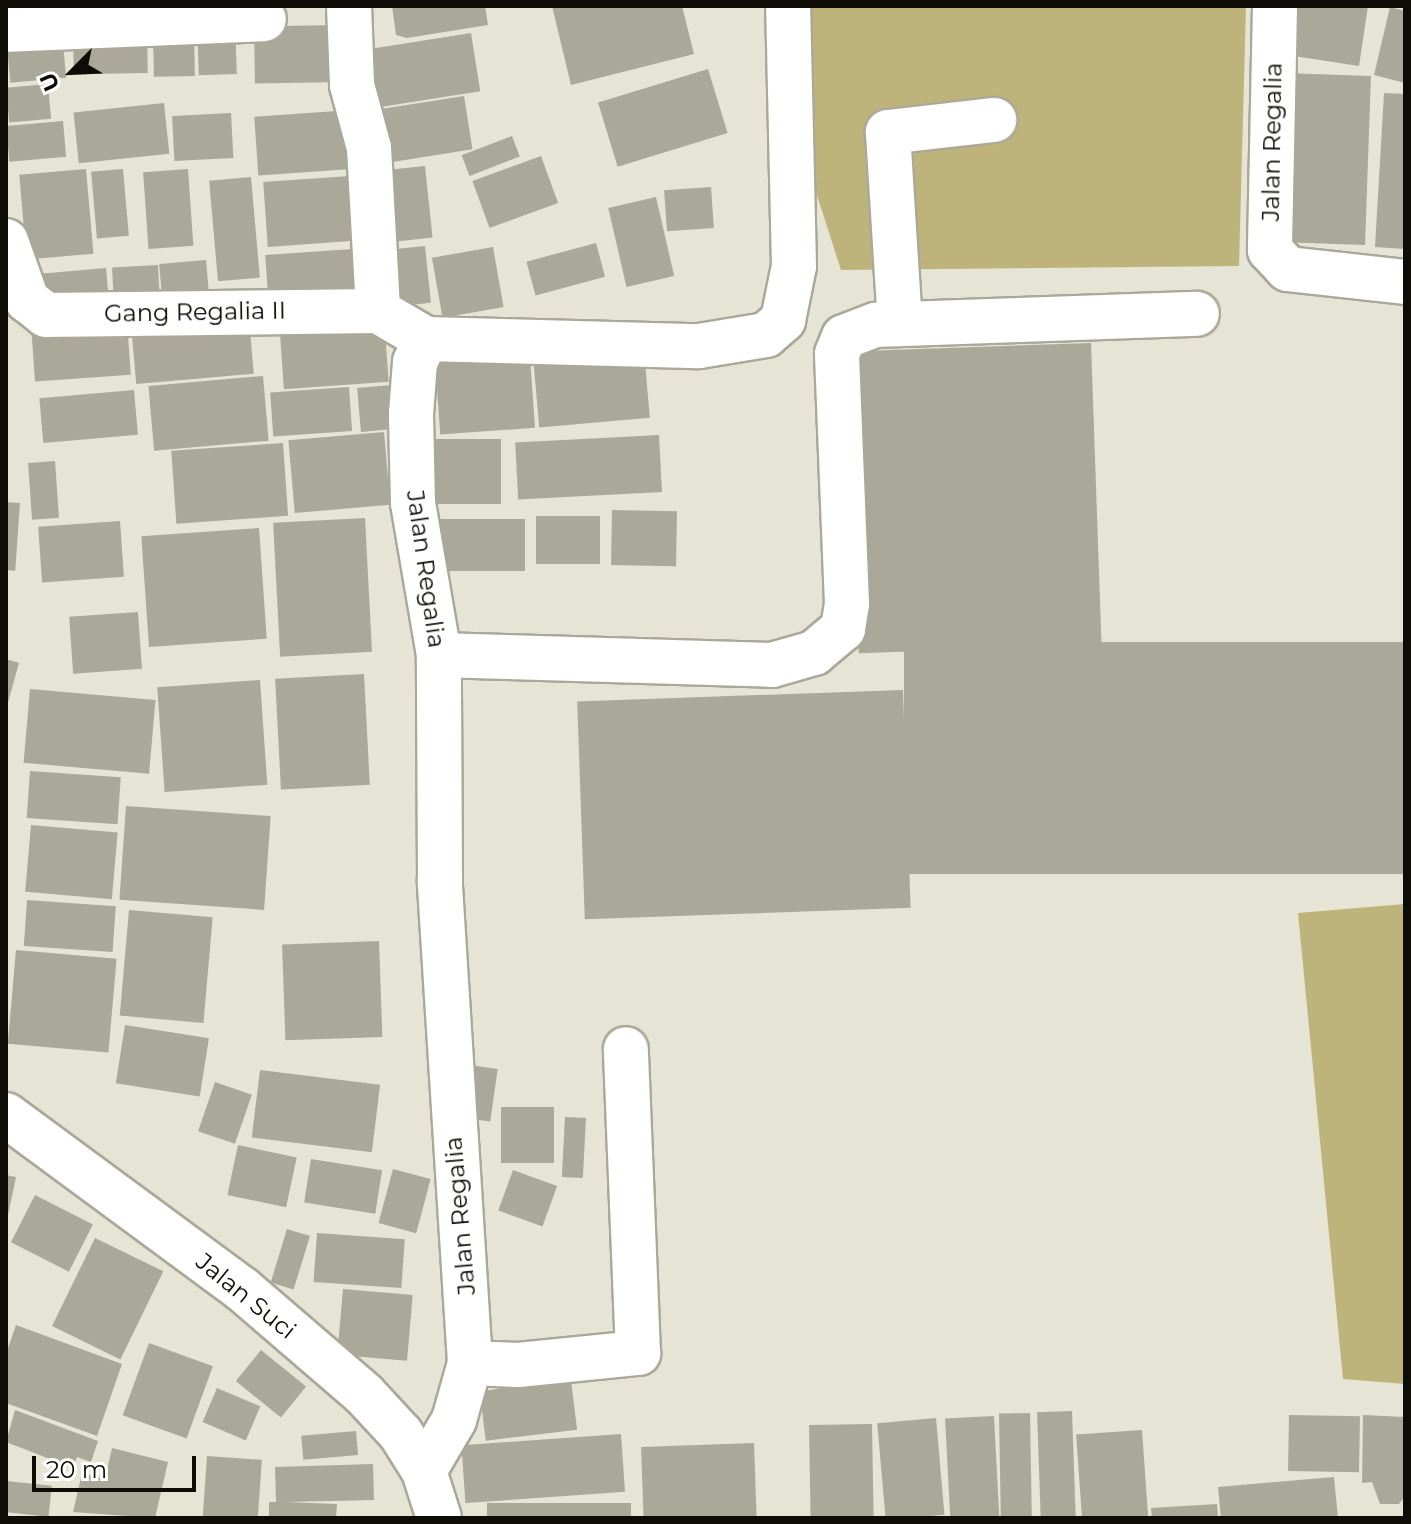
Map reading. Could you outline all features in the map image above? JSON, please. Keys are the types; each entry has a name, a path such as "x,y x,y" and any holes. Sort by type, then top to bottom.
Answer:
{"street":[{"path":"349,6 352,85 369,148 378,311 426,339 699,346 738,344 766,335 783,320 794,266 788,6"},
{"name":"Jalan Regalia","path":"1275,6 1270,250 1288,269 1405,282"},
{"path":"6,30 264,19"},
{"path":"900,324 888,132 994,120"},
{"name":"Gang Regalia II","path":"6,241 33,311 46,315 378,311"},
{"path":"439,655 772,665 830,645 843,629 847,604 837,354 844,337 857,330 900,324 1197,314"},
{"name":"Jalan Regalia","path":"424,1471 454,1420 470,1363 440,880 439,655 413,503 411,414 415,362 426,339"},
{"path":"470,1363 518,1365 638,1353 626,1049"},
{"name":"Jalan Suci","path":"6,1115 242,1289 364,1394 401,1434 424,1471 439,1518"}],"shaded area":[{"path":"790,6 1246,6 1239,266 841,270 805,158"},
{"path":"1405,904 1405,1384 1343,1379 1298,913"}],"building":[{"path":"392,6 485,6 488,25 407,38 396,35"},
{"path":"552,6 682,6 694,54 571,85"},
{"path":"1294,6 1368,6 1359,66 1287,55"},
{"path":"1390,7 1405,11 1405,83 1374,75"},
{"path":"235,23 237,74 199,75 197,24"},
{"path":"340,25 341,82 255,83 254,27"},
{"path":"194,26 195,76 154,77 153,27"},
{"path":"147,28 148,73 74,74 73,29"},
{"path":"62,31 66,78 10,83 6,36"},
{"path":"471,33 480,91 370,109 360,51"},
{"path":"708,69 728,133 618,167 598,103"},
{"path":"1285,73 1371,76 1365,245 1279,242"},
{"path":"48,84 51,119 9,123 6,88"},
{"path":"1384,93 1405,94 1405,249 1375,247"},
{"path":"464,96 472,149 379,164 370,111"},
{"path":"164,103 169,154 79,163 73,113"},
{"path":"351,110 355,169 258,176 254,117"},
{"path":"231,113 233,158 174,161 172,116"},
{"path":"63,121 66,157 9,162 6,126"},
{"path":"512,136 520,157 469,176 462,155"},
{"path":"541,156 558,203 490,228 472,181"},
{"path":"425,166 433,238 380,243 372,172"},
{"path":"86,169 93,254 27,260 19,175"},
{"path":"123,169 129,236 97,239 91,172"},
{"path":"188,169 193,246 148,249 143,172"},
{"path":"364,175 369,240 268,247 263,182"},
{"path":"251,177 260,278 218,281 209,181"},
{"path":"711,187 714,228 667,231 664,190"},
{"path":"656,197 674,276 626,287 608,208"},
{"path":"596,243 605,277 536,295 526,262"},
{"path":"425,246 431,303 387,307 381,251"},
{"path":"493,247 504,307 443,318 432,258"},
{"path":"367,248 370,294 268,301 265,255"},
{"path":"206,260 210,306 163,310 159,264"},
{"path":"158,265 160,305 114,307 112,267"},
{"path":"106,268 109,304 37,310 34,274"},
{"path":"384,316 389,382 284,389 279,323"},
{"path":"249,319 254,374 136,384 131,329"},
{"path":"127,321 131,375 35,382 31,328"},
{"path":"529,342 535,428 440,434 434,349"},
{"path":"1091,343 1102,645 859,653 848,351"},
{"path":"644,351 650,418 539,427 533,361"},
{"path":"263,376 269,441 154,451 148,386"},
{"path":"392,385 396,429 361,432 357,388"},
{"path":"349,387 352,431 273,436 270,393"},
{"path":"134,390 138,435 43,443 39,398"},
{"path":"384,432 390,505 295,513 288,440"},
{"path":"659,435 662,492 518,499 515,443"},
{"path":"426,439 501,439 501,504 426,504"},
{"path":"283,443 288,516 176,524 171,451"},
{"path":"55,461 59,518 32,520 28,463"},
{"path":"6,502 20,503 15,571 6,570"},
{"path":"612,510 677,511 676,566 611,565"},
{"path":"536,516 600,516 600,564 536,564"},
{"path":"365,518 372,652 280,657 273,523"},
{"path":"434,519 525,519 525,571 434,571"},
{"path":"120,521 124,577 42,583 38,527"},
{"path":"259,528 267,639 149,647 141,536"},
{"path":"138,612 142,669 73,674 69,617"},
{"path":"904,642 1405,642 1405,874 904,874"},
{"path":"6,659 19,663 7,706 6,706"},
{"path":"364,674 370,785 281,790 275,679"},
{"path":"260,680 267,785 165,792 157,687"},
{"path":"30,689 156,700 149,774 24,763"},
{"path":"903,690 911,908 585,919 577,701"},
{"path":"30,771 121,777 117,824 27,818"},
{"path":"126,806 271,816 264,910 119,900"},
{"path":"31,825 118,833 112,899 25,892"},
{"path":"27,900 116,906 113,952 24,946"},
{"path":"129,910 213,917 203,1023 120,1016"},
{"path":"379,941 382,1037 285,1040 282,944"},
{"path":"16,950 117,959 108,1052 8,1044"},
{"path":"125,1025 209,1038 200,1097 116,1083"},
{"path":"462,1064 498,1069 490,1121 455,1116"},
{"path":"260,1070 380,1085 372,1152 252,1137"},
{"path":"215,1082 252,1095 235,1144 198,1131"},
{"path":"501,1107 554,1107 554,1163 501,1163"},
{"path":"565,1117 586,1118 583,1178 562,1177"},
{"path":"238,1145 297,1157 286,1207 227,1195"},
{"path":"311,1159 382,1170 375,1214 304,1202"},
{"path":"393,1169 431,1179 416,1233 379,1223"},
{"path":"513,1170 557,1186 542,1226 498,1210"},
{"path":"6,1175 16,1177 7,1220 6,1220"},
{"path":"35,1195 93,1225 69,1272 11,1242"},
{"path":"287,1229 310,1236 294,1290 271,1283"},
{"path":"317,1233 405,1239 401,1288 314,1282"},
{"path":"95,1238 163,1271 120,1359 52,1326"},
{"path":"343,1289 413,1295 407,1361 337,1355"},
{"path":"16,1325 122,1364 97,1436 6,1403 6,1354"},
{"path":"149,1343 213,1366 187,1439 123,1415"},
{"path":"261,1350 306,1387 281,1418 236,1381"},
{"path":"571,1380 577,1430 486,1441 480,1391"},
{"path":"217,1388 260,1406 246,1440 203,1422"},
{"path":"15,1410 98,1441 91,1462 77,1457 73,1468 6,1442"},
{"path":"1072,1411 1076,1518 1041,1518 1037,1412"},
{"path":"1030,1413 1032,1518 1001,1518 999,1414"},
{"path":"1289,1415 1360,1416 1359,1472 1288,1471"},
{"path":"1363,1415 1405,1417 1405,1496 1399,1504 1380,1504 1372,1482 1362,1483"},
{"path":"994,1416 999,1518 950,1518 945,1419"},
{"path":"936,1418 944,1515 886,1518 877,1423"},
{"path":"872,1424 874,1518 811,1518 809,1425"},
{"path":"1142,1430 1148,1518 1082,1518 1076,1435"},
{"path":"356,1431 358,1455 303,1460 301,1436"},
{"path":"621,1434 625,1492 465,1503 461,1445"},
{"path":"754,1443 757,1518 644,1518 641,1447"},
{"path":"112,1448 168,1462 155,1518 73,1512 82,1473 105,1479"},
{"path":"207,1456 262,1460 258,1518 203,1518"},
{"path":"373,1464 374,1500 285,1502 337,1504 336,1518 269,1518 269,1502 276,1502 275,1467"},
{"path":"1334,1477 1338,1518 1221,1518 1218,1487"},
{"path":"6,1481 52,1486 49,1517 6,1512"},
{"path":"487,1503 631,1503 631,1518 487,1518"},
{"path":"1217,1504 1218,1518 1152,1518 1151,1508"}]}
